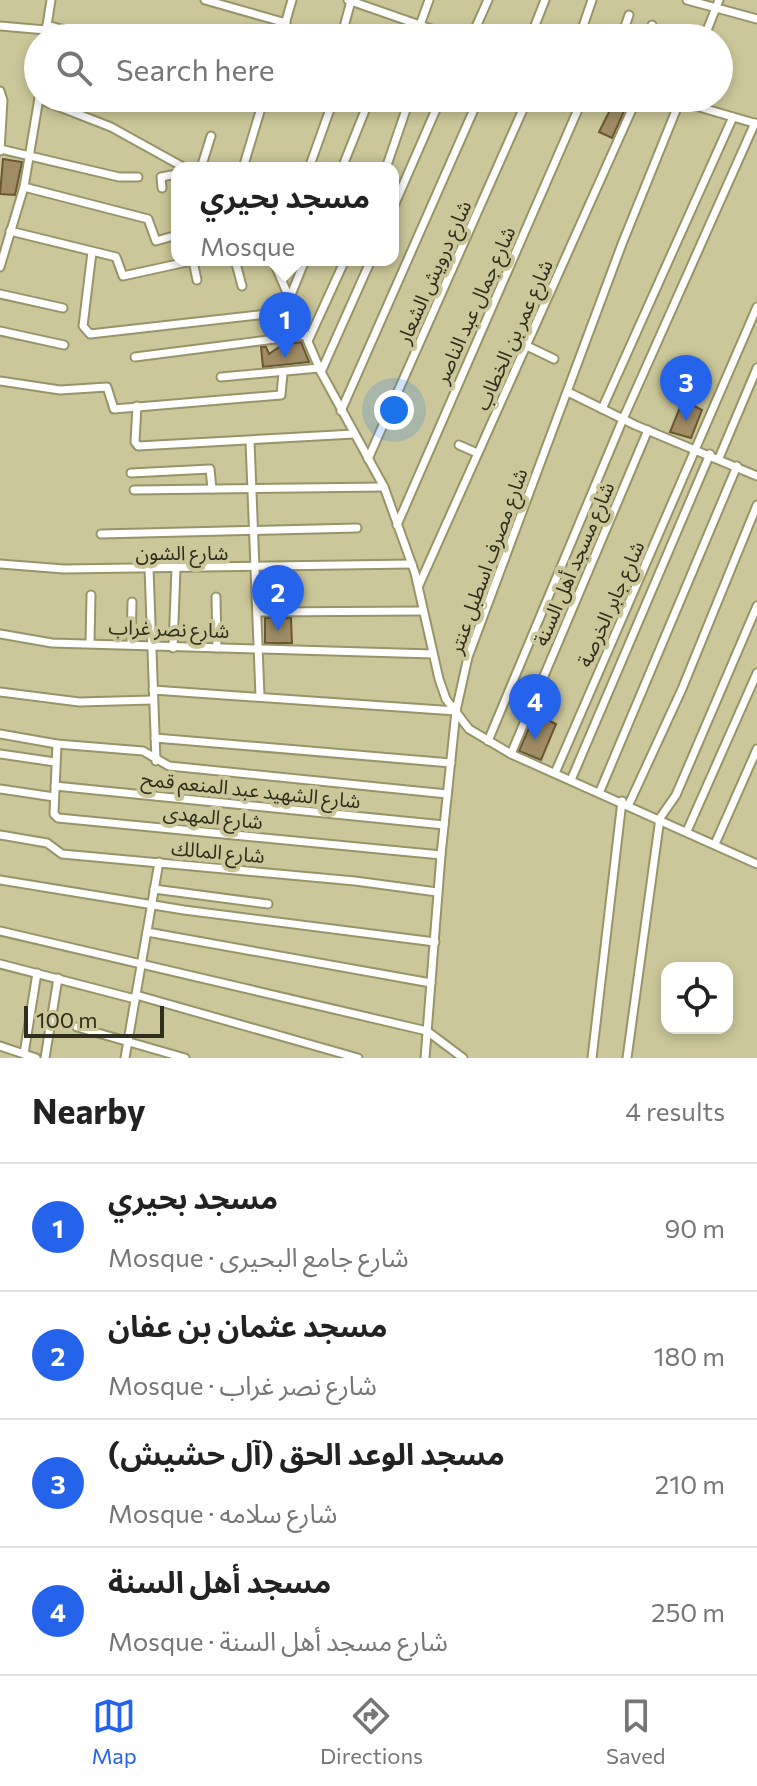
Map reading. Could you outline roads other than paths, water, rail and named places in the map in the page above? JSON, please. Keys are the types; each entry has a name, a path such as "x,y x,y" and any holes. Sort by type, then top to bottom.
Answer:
{"street":[{"path":"47,24 51,0"},
{"path":"205,0 286,23 292,0"},
{"path":"344,24 350,0 363,2 418,24"},
{"path":"420,24 429,0"},
{"path":"477,24 488,0"},
{"path":"536,24 545,0"},
{"path":"584,24 592,0"},
{"path":"687,0 717,4 757,19"},
{"path":"709,24 717,4"},
{"path":"626,24 629,15"},
{"path":"0,26 24,29"},
{"path":"0,91 0,151 31,154 119,177 138,177"},
{"path":"0,267 24,187 37,112"},
{"path":"74,112 111,127 174,162"},
{"path":"245,162 260,112"},
{"path":"311,162 329,112"},
{"path":"344,162 364,112"},
{"path":"388,162 405,112"},
{"path":"399,194 435,112"},
{"path":"341,411 474,112"},
{"name":"شارع درويش الشعار","path":"368,459 522,112"},
{"name":"شارع جمال عبد الناصر","path":"397,525 577,112"},
{"name":"شارع عمر بن الخطاب","path":"419,585 631,112"},
{"name":"شارع مصرف اسطبل عنتر","path":"425,1058 437,892 456,711 476,632 622,244 675,112"},
{"path":"488,741 623,419 756,124 717,112"},
{"path":"602,409 733,117"},
{"path":"203,162 211,136"},
{"path":"162,188 161,177 171,175"},
{"path":"24,187 148,219 154,240 171,236"},
{"path":"10,231 116,257 123,276 171,265"},
{"path":"92,252 83,326 90,334 293,311"},
{"path":"195,266 197,280"},
{"path":"237,266 242,286"},
{"path":"276,266 320,370 384,487 419,585 446,699 469,729 511,754 756,862"},
{"path":"289,300 303,266"},
{"path":"307,338 342,266"},
{"path":"320,370 368,266"},
{"path":"0,294 63,308"},
{"name":"شارع جابر الخرصة","path":"555,773 757,307"},
{"path":"0,331 64,345"},
{"path":"135,357 307,338"},
{"path":"527,346 554,359"},
{"path":"719,458 757,368"},
{"path":"221,377 320,370"},
{"path":"0,381 67,391 107,387 113,408 281,395 283,373"},
{"path":"568,392 648,430 756,473"},
{"path":"137,406 135,442 138,446 354,434"},
{"name":"شارع مسجد أهل السنة","path":"511,754 648,430"},
{"path":"250,441 260,612 260,696"},
{"path":"459,445 477,453"},
{"path":"571,780 710,454"},
{"path":"600,791 737,466"},
{"path":"131,473 210,469 212,489"},
{"path":"134,490 384,487"},
{"path":"592,1058 625,802 682,689 757,505"},
{"path":"101,534 357,528"},
{"name":"شارع الشون","path":"0,564 54,569 257,569 412,564"},
{"path":"149,568 154,758"},
{"path":"173,648 176,568"},
{"path":"90,642 91,595"},
{"path":"216,597 217,648"},
{"path":"131,644 132,602"},
{"path":"627,1058 660,818 676,795 757,606"},
{"path":"260,612 423,611"},
{"name":"شارع نصر غراب","path":"0,634 52,643 433,654"},
{"path":"687,831 757,673"},
{"path":"153,690 456,711"},
{"path":"0,692 79,702 153,700"},
{"path":"0,734 57,744 143,751 169,766 447,794"},
{"path":"155,738 451,763"},
{"path":"0,789 54,797 57,744"},
{"path":"715,844 757,749"},
{"path":"0,754 55,762"},
{"name":"شارع الشهيد عبد المنعم قمح","path":"55,786 444,825"},
{"name":"شارع المهدى","path":"54,797 54,814 58,818 441,855"},
{"name":"شارع المالك","path":"0,835 47,843 62,854 437,892"},
{"path":"125,1058 159,862"},
{"path":"0,880 152,906 435,942"},
{"path":"154,889 268,904"},
{"path":"0,931 142,961 427,1031 463,1058"},
{"path":"147,932 431,983"},
{"path":"0,964 358,1058"},
{"path":"22,1055 37,973"},
{"path":"45,1058 58,978"},
{"path":"77,1027 185,1058"},
{"path":"0,1046 36,1058"}],"place":[{"name":"مسجد بحيري","path":"285,358"},
{"name":"مسجد الوعد الحق (آل حشيش)","path":"686,421"},
{"name":"مسجد عثمان بن عفان","path":"278,631"},
{"name":"مسجد أهل السنة","path":"535,740"}]}
